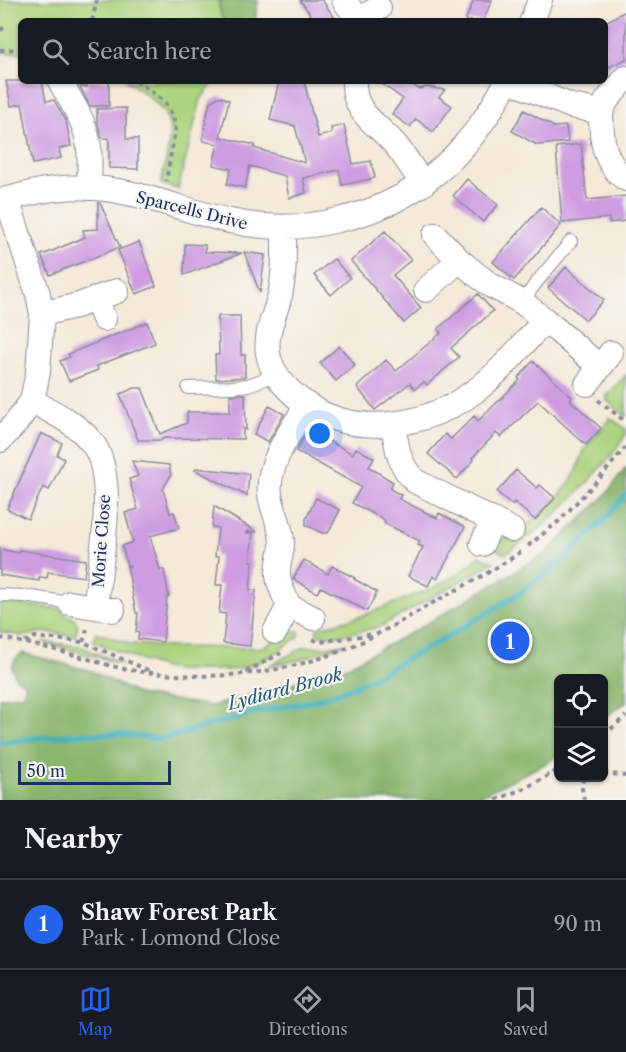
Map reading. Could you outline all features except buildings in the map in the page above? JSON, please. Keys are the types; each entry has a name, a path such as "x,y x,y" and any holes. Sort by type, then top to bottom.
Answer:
{"street":[{"path":"533,18 540,0"},
{"path":"353,14 379,8"},
{"path":"626,78 601,112 603,144 607,157 615,171 626,178"},
{"path":"62,84 86,133 89,147 89,188"},
{"path":"354,84 355,96 361,110 392,141 423,184"},
{"name":"Sparcells Drive","path":"4,201 41,191 89,188 112,190 230,221 255,225 306,226 360,216 391,203 438,173 462,149 487,116 506,84"},
{"path":"515,84 570,106 601,112"},
{"path":"0,440 32,401 39,364 42,314 38,294 4,201"},
{"path":"284,227 282,282 271,320 267,342 268,354 276,375 307,405 342,421 366,425 393,424 450,407 476,391 545,320"},
{"path":"435,235 459,260 492,286 522,302 600,368"},
{"path":"426,290 459,260"},
{"path":"42,314 79,305 106,303"},
{"name":"Morie Close","path":"32,401 82,432 95,447 104,477 104,608 70,603"},
{"path":"307,405 272,468 269,492 281,530 278,575 280,586 289,606 310,627"},
{"path":"393,424 400,462 415,481 503,525 482,544"},
{"path":"275,632 289,606"}],"lane":[{"path":"522,302 571,241"},
{"path":"188,388 248,385 276,375"},
{"name":"Morie Close","path":"0,595 25,596 70,603"}],"path":[{"path":"93,18 97,0"},
{"path":"0,30 7,26"},
{"path":"0,50 18,49"},
{"path":"140,84 164,101 176,126 161,202"},
{"path":"600,368 590,393 626,422"},
{"path":"310,627 319,642 379,634"},
{"path":"24,643 35,637 83,642 156,673"},
{"path":"608,731 626,716"},
{"path":"496,800 554,772"},
{"path":"608,774 626,776"},
{"path":"583,782 584,800"}],"green space":[{"path":"0,0 258,0 255,18 18,18 18,53 0,53"},
{"path":"219,0 258,0 255,18 222,18"},
{"path":"131,84 212,84 201,99 178,189 161,184 170,138 166,116 155,102"},
{"path":"626,375 626,416 607,401 607,396"},
{"path":"609,417 626,429 624,436 610,457 586,484 548,522 505,554 491,546 529,524 551,505 569,483 582,455"},
{"path":"626,468 626,702 608,715 608,674 554,674 554,758 549,762 471,800 0,800 0,698 23,694 26,685 15,677 12,667 16,658 23,653 92,671 139,695 213,706 344,668 416,630 546,553 604,497"},
{"path":"480,556 494,562 380,627 336,636 317,634 317,628 362,616 433,588 460,573"},
{"path":"0,604 61,609 67,616 74,618 78,626 75,636 44,632 23,636 0,632"},
{"path":"299,631 299,636 271,656 242,668 230,670 167,669 93,641 96,632 130,644 257,648 268,645 278,637"},
{"path":"43,642 79,646 122,664"},
{"path":"347,643 299,660 269,666 304,647 327,647"}],"waterway":[{"name":"Lydiard Brook","path":"0,742 79,734 119,734 158,739 251,713 325,697 353,687 447,637 525,590 573,550 626,495"}],"place":[{"name":"Shaw Forest Park","path":"510,641"}]}
